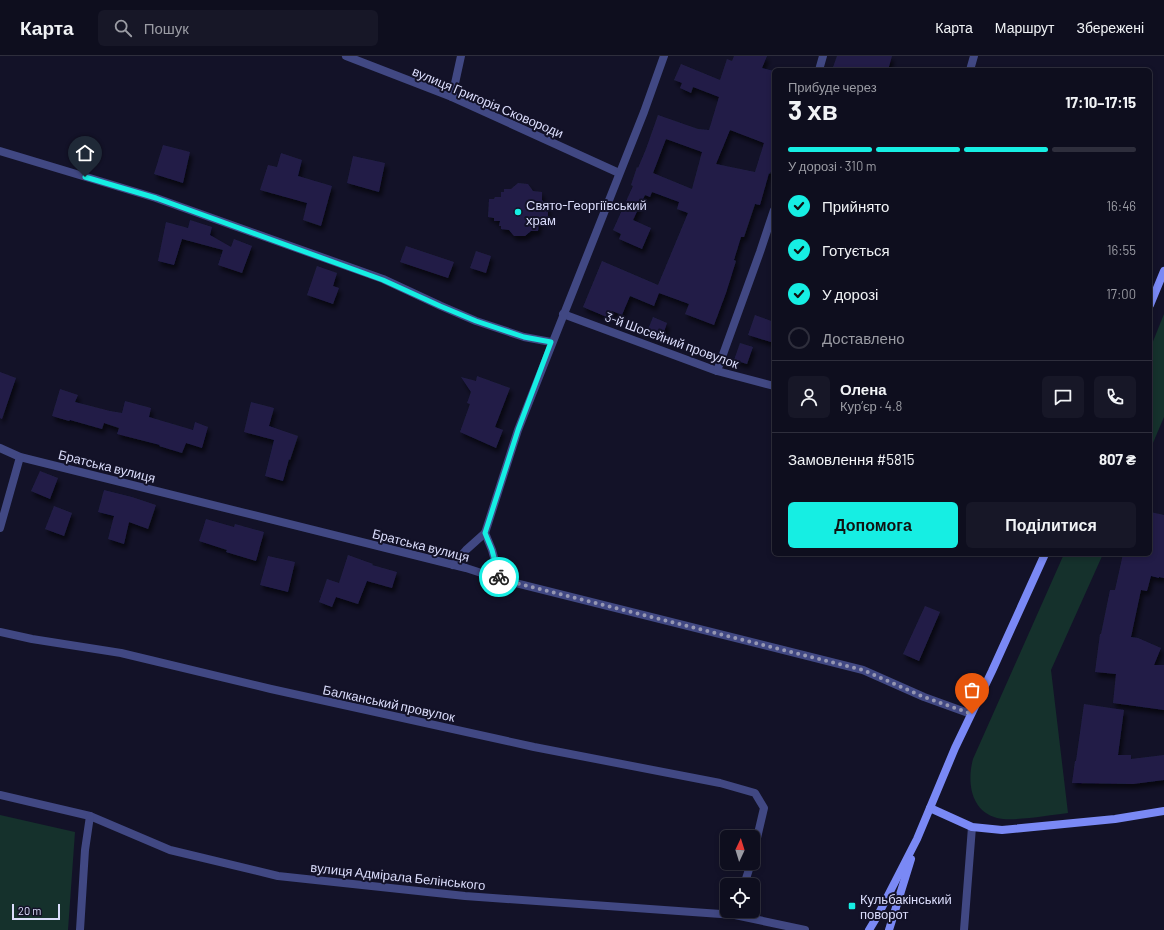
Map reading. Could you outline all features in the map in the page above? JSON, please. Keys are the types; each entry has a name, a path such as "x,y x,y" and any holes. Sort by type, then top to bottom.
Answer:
{"main road":[{"path":"1152,300 1164,271"},
{"path":"869,930 917,839 955,748 1044,556"},
{"path":"930,808 972,826 1002,830 1115,819 1164,812"},
{"path":"889,930 917,839"}],"street":[{"name":"вулиця Григорія Сковороди","path":"346,56 452,97 619,173"},
{"path":"452,97 461,56"},
{"path":"453,565 466,550 485,533 518,430 551,342 644,112 664,56"},
{"path":"820,68 823,56"},
{"path":"971,68 974,56"},
{"path":"0,151 156,198 383,280 476,321 524,337 551,342"},
{"path":"718,371 772,216"},
{"name":"3-й Шосейний провулок","path":"563,314 718,371 772,385"},
{"name":"Братська вулиця","path":"0,448 20,457 453,565 500,579 863,670 924,697 972,714"},
{"path":"0,528 20,457"},
{"path":"485,533 492,550 500,579"},
{"name":"Балканський провулок","path":"0,632 32,639 121,653 271,689 534,747 720,783 755,793 764,808 759,830"},
{"name":"вулиця Адмірала Белінського","path":"0,795 90,816 170,850 278,876 465,896 720,912"},
{"path":"80,930 85,850 90,816"},
{"path":"964,930 972,826"},
{"name":"вулиця Адмірала Белінського","path":"756,918 805,930"}],"green space":[{"path":"1164,314 1164,417 1152,445 1152,344"},
{"path":"1063,556 1102,556 1051,670 1068,813 1021,819 997,818 988,814 981,809 973,794 970,777 973,759"},
{"path":"0,815 75,832 68,930 0,930"}],"building":[{"path":"734,56 767,56 762,68 772,70 772,168 770,174 769,173 760,205 755,204 744,237 741,237 734,260 736,261 714,325 685,314 689,304 659,293 654,306 630,296 622,315 612,311 609,318 583,307 602,261 658,285 688,213 677,209 679,202 652,192 650,197 645,195 633,220 651,228 642,249 619,239 621,234 613,230 633,186 631,185 637,167 638,168 646,149 658,115 698,129 709,130 719,97 693,87 691,93 680,88 682,83 674,80 681,64 720,80 727,59 732,61","holes":["730,130 764,143 755,172 716,164","666,139 702,152 692,189 653,173"]},
{"path":"837,56 892,56 889,68 833,68"},
{"path":"163,145 190,152 183,183 154,174"},
{"path":"281,153 302,160 298,176 332,186 321,226 303,220 307,203 260,190 268,165 277,167"},
{"path":"353,156 385,163 379,192 347,183"},
{"name":"Свято-Георгіївський храм","path":"518,183 528,184 533,191 542,192 542,200 548,207 548,217 539,223 538,231 531,231 525,236 514,236 509,230 501,229 501,226 499,226 500,221 494,221 494,218 488,217 489,199 501,197 501,192 504,192 504,189 511,189"},
{"path":"190,220 212,227 210,235 231,247 234,239 252,246 242,273 218,265 223,250 182,239 174,265 158,261 166,222 188,228"},
{"path":"406,246 454,262 448,278 400,262"},
{"path":"476,251 491,256 486,273 470,268"},
{"path":"317,266 337,273 333,286 339,288 333,304 307,295"},
{"path":"755,315 772,321 772,342 748,335"},
{"path":"653,317 667,323 662,338 647,332"},
{"path":"740,343 753,347 747,364 734,360"},
{"path":"0,372 16,378 2,419 0,418"},
{"path":"477,376 510,388 495,427 503,430 496,448 460,432 470,404 467,403 471,392 461,377 476,381"},
{"path":"60,389 78,395 75,402 110,411 122,413 125,401 151,408 149,417 193,430 195,422 208,427 202,448 186,443 182,453 159,446 160,445 117,434 119,428 104,423 102,429 52,416"},
{"path":"251,402 274,408 269,426 298,436 290,460 289,459 283,481 265,476 274,440 244,432"},
{"path":"40,471 58,478 50,499 31,491"},
{"path":"104,490 156,505 148,529 129,522 124,544 108,539 114,516 98,512"},
{"path":"54,506 72,513 64,536 45,529"},
{"path":"1152,512 1164,515 1164,578 1151,576 1147,591 1141,590 1131,637 1138,638 1161,648 1154,665 1164,665 1164,710 1113,703 1116,674 1095,672 1100,634 1110,590 1115,590 1123,556 1152,556"},
{"path":"206,519 234,527 235,524 264,532 256,561 226,552 227,550 199,541"},
{"path":"348,555 373,564 372,565 397,572 392,588 367,581 358,604 336,597 332,607 319,602 327,579 339,583"},
{"path":"268,556 295,562 288,592 260,585"},
{"path":"925,606 940,612 919,661 903,654"},
{"path":"1084,704 1124,710 1118,755 1131,755 1131,759 1164,755 1164,780 1133,784 1072,783"}],"way so far":[{"path":"499,577 500,579 863,670 924,697 972,714"}],"place":[{"name":"Свято-Георгіївський храм","path":"518,212"},
{"name":"Кульбакінський поворот","path":"852,906"}],"route":[{"path":"85,177 156,198 383,280 476,321 524,337 551,342 518,430 485,533 492,550 499,577"}]}
